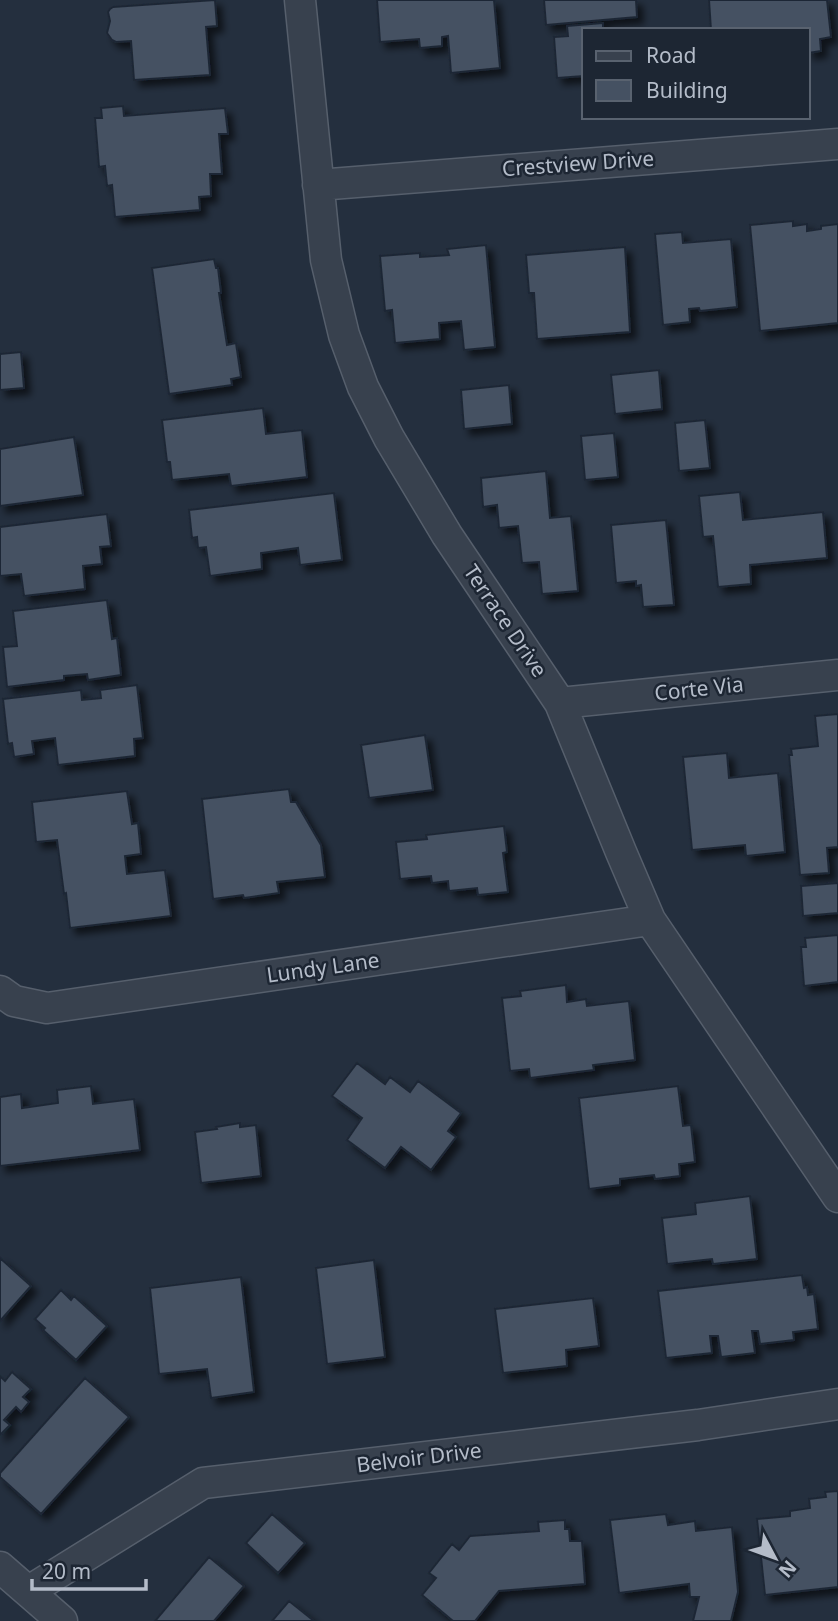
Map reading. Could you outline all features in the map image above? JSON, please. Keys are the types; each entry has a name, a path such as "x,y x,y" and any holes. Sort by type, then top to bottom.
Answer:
{"street":[{"name":"Terrace Drive","path":"300,0 321,222 329,274 342,327 363,387 389,438 447,535 560,702 650,920 838,1197"},
{"name":"Crestview Drive","path":"318,185 838,144"},
{"name":"Corte Via","path":"560,702 838,675"},
{"name":"Lundy Lane","path":"0,991 14,1001 47,1008 650,920"},
{"name":"Belvoir Drive","path":"29,1591 202,1483 698,1425 838,1404"},
{"path":"0,1566 62,1621"}],"building":[{"path":"215,0 217,26 206,27 210,75 134,80 131,41 116,42 107,33 110,9"},
{"path":"377,0 494,0 500,68 451,73 448,36 442,37 442,46 420,48 419,39 380,42"},
{"path":"544,0 636,0 637,17 546,25"},
{"path":"709,0 827,0 831,37 820,39 821,51 810,53 810,28 711,28"},
{"path":"603,23 603,28 582,28 582,76 557,78 554,37 568,36 567,26"},
{"path":"123,106 124,116 225,108 228,134 219,134 222,174 210,174 211,196 199,197 200,210 115,217 112,185 107,186 105,166 99,167 95,118 102,118 101,108"},
{"path":"793,221 793,226 807,224 807,231 838,224 838,323 760,331 750,225"},
{"path":"682,232 683,243 731,239 737,307 700,311 699,308 689,309 690,322 663,325 655,234"},
{"path":"486,245 495,347 464,350 461,321 439,323 440,339 395,343 392,310 385,311 380,256 420,253 420,257 449,255 447,249"},
{"path":"625,247 630,332 537,339 534,293 529,293 526,255"},
{"path":"214,259 218,268 227,345 236,343 241,377 231,379 232,385 169,394 152,268"},
{"path":"21,352 24,388 0,390 0,354"},
{"path":"659,370 662,409 615,414 611,375"},
{"path":"509,385 512,424 464,429 461,390"},
{"path":"263,408 266,434 302,430 307,477 231,486 229,474 172,480 162,420"},
{"path":"705,420 710,468 679,471 675,423"},
{"path":"614,433 618,477 585,480 581,436"},
{"path":"74,437 83,495 0,506 0,449"},
{"path":"546,471 550,518 571,516 578,591 542,594 539,562 522,563 518,526 499,528 497,505 483,507 481,478"},
{"path":"740,492 743,520 823,512 827,558 750,565 751,584 718,587 713,536 703,537 699,496"},
{"path":"334,493 342,560 300,565 298,548 261,553 262,569 210,576 206,547 198,548 197,537 192,538 189,510"},
{"path":"107,514 111,546 100,547 102,564 83,566 85,589 24,596 21,574 0,576 0,527"},
{"path":"666,520 674,605 643,607 641,585 636,586 636,581 616,583 611,525"},
{"path":"107,600 112,639 117,638 121,675 88,680 87,674 64,676 64,680 7,687 3,647 17,646 13,611"},
{"path":"137,685 143,738 134,739 135,756 58,765 55,738 32,741 34,754 14,757 12,743 8,744 3,699 81,690 82,700 101,698 100,690"},
{"path":"838,714 838,847 827,848 829,873 800,875 789,755 792,755 791,749 818,746 815,716"},
{"path":"425,735 433,790 369,798 361,745"},
{"path":"727,753 729,778 778,773 785,852 746,856 745,845 692,850 683,757"},
{"path":"289,789 291,802 296,802 321,845 325,877 277,882 279,893 213,899 202,799"},
{"path":"127,791 132,824 138,823 141,854 125,856 127,874 165,870 171,916 70,928 57,840 36,842 32,802"},
{"path":"504,826 507,852 503,853 508,892 478,895 477,888 449,891 448,881 432,883 431,876 400,879 396,842 427,839 426,835"},
{"path":"838,883 838,913 803,916 801,886"},
{"path":"838,935 838,982 804,986 801,947 806,947 805,938"},
{"path":"566,985 567,1002 586,999 587,1006 629,1001 635,1060 593,1065 594,1070 530,1078 529,1069 510,1071 502,998 521,996 520,991"},
{"path":"357,1063 385,1084 390,1077 410,1092 418,1081 461,1113 448,1131 456,1137 431,1170 401,1147 385,1168 347,1140 362,1118 332,1096"},
{"path":"91,1086 93,1104 134,1099 140,1150 0,1166 0,1097 21,1094 22,1108 58,1103 57,1090"},
{"path":"678,1086 683,1126 691,1125 695,1162 679,1164 680,1176 655,1179 654,1175 620,1179 620,1185 589,1189 579,1098"},
{"path":"240,1123 240,1127 256,1125 261,1176 201,1183 195,1132"},
{"path":"750,1196 757,1259 713,1264 712,1259 667,1264 662,1218 696,1214 695,1203"},
{"path":"0,1258 31,1286 0,1321"},
{"path":"374,1260 385,1357 327,1364 316,1268"},
{"path":"802,1275 808,1295 814,1294 818,1329 793,1332 794,1340 760,1344 758,1331 752,1331 755,1353 721,1357 718,1336 710,1336 712,1353 666,1358 658,1291"},
{"path":"241,1277 254,1392 211,1398 207,1369 159,1374 150,1288"},
{"path":"61,1290 71,1300 74,1296 107,1326 76,1360 43,1330 45,1328 35,1319"},
{"path":"593,1298 599,1346 566,1350 567,1366 503,1373 495,1309"},
{"path":"12,1372 31,1389 23,1397 29,1402 21,1412 16,1407 4,1420 10,1425 0,1435 0,1376 5,1381"},
{"path":"85,1378 129,1417 41,1514 0,1477 0,1473"},
{"path":"838,1491 838,1587 765,1595 757,1519 790,1516 790,1511 810,1508 809,1499 826,1497 825,1492"},
{"path":"272,1514 305,1543 278,1573 246,1543"},
{"path":"666,1514 668,1525 695,1521 696,1531 732,1527 738,1592 731,1621 693,1621 699,1597 690,1597 689,1584 619,1593 610,1520"},
{"path":"565,1520 570,1541 582,1541 585,1584 499,1591 475,1621 453,1621 422,1595 436,1578 429,1573 452,1544 459,1550 470,1536 539,1531 538,1522"},
{"path":"209,1557 244,1586 214,1621 155,1621"},
{"path":"289,1601 314,1621 272,1621"}]}
